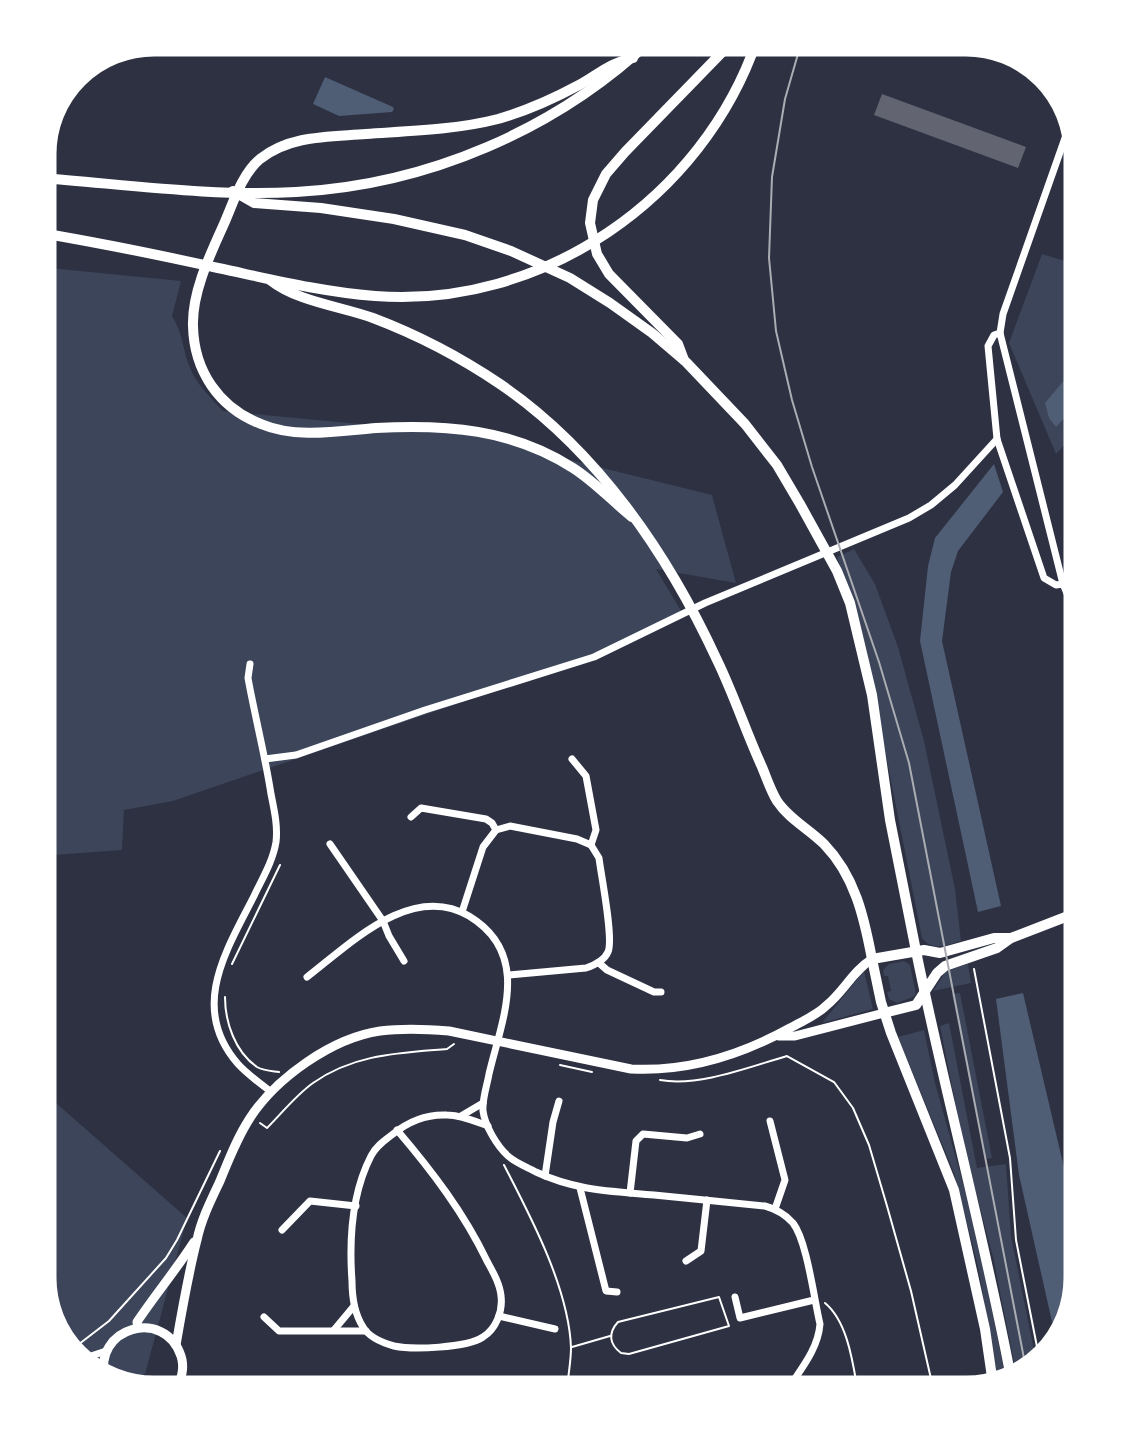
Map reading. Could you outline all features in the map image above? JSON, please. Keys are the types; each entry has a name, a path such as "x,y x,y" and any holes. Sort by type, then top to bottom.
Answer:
{"highway":[{"path":"53,179 233,191 249,196 353,186 413,172 480,151 513,136 571,104 638,53"},
{"path":"685,362 678,344 609,274 597,254 590,223 593,200 607,174 722,53"},
{"path":"53,235 270,279 377,296 432,295 496,284 545,268 587,247 625,222 673,179 692,157 740,83 752,53"},
{"path":"632,517 572,467 519,442 494,434 467,429 406,426 297,432 262,425 230,406 207,380 195,352 193,313 197,292 216,240 242,184 252,168 275,150 308,138 434,129 496,120 538,105 592,78 613,62 633,58"},
{"path":"249,196 254,203 321,208 394,219 464,235 512,251 570,278 652,333 685,362 745,424 777,465 821,540 850,603 872,695 890,820 916,951"},
{"path":"270,279 283,290 373,318 428,342 484,373 536,412 595,467 622,499 687,600 717,659 778,803 825,845 857,895 863,911 872,959"}],"main road":[{"path":"884,1013 916,1005 937,973 945,966 997,948 1011,938 1068,916"},
{"path":"992,1376 985,1329 954,1190 884,1013 872,959 916,951 940,953 994,938 1011,938"},
{"path":"916,951 956,1134 982,1235 1009,1370"}],"street":[{"path":"1066,134 1003,314 1000,333 1068,596"},
{"path":"1000,333 994,335 988,346 997,439 1044,578 1056,585 1063,584"},
{"path":"265,759 296,755 425,710 594,657 705,603 909,518 931,505 955,485 997,439"},
{"path":"250,664 248,678 268,773 276,832 272,859 225,954 214,993 218,1029 226,1047 239,1065 271,1092"},
{"path":"572,759 586,776 596,830 591,845"},
{"path":"411,817 421,808 486,819 496,830"},
{"path":"462,912 483,847 496,830 510,826 578,839 591,845 599,858 611,944 609,952 599,963 586,968 509,975"},
{"path":"330,844 383,921 404,961"},
{"path":"307,977 383,921 420,906 445,907 462,912 484,927 500,949 509,975 507,1004 484,1103 488,1126 501,1148 517,1162 545,1176 580,1188 775,1209 792,1221 797,1230 820,1324 817,1344 794,1380"},
{"path":"176,1345 197,1238 237,1140 251,1116 271,1092 290,1075 328,1050 377,1032 425,1029 449,1031 595,1063 652,1070 686,1067 778,1036 812,1018 829,1004 861,966 872,959"},
{"path":"599,963 607,970 654,992 661,992"},
{"path":"778,1036 794,1036 884,1013"},
{"path":"545,1176 559,1101"},
{"path":"460,1116 484,1103"},
{"path":"397,1130 436,1176 479,1244 501,1294 499,1316 485,1336 464,1344 404,1347 380,1341 367,1331 354,1306 351,1266 356,1206 372,1154 397,1130 427,1115 460,1116 488,1126"},
{"path":"771,1121 785,1180 775,1209"},
{"path":"630,1192 635,1141 638,1136 643,1134 687,1138 700,1134"},
{"path":"580,1188 606,1291 617,1292"},
{"path":"687,1261 701,1251 708,1200"},
{"path":"282,1230 310,1201 356,1206"},
{"path":"138,1328 137,1322 144,1311 197,1238"},
{"path":"735,1297 740,1318 814,1300"},
{"path":"334,1330 354,1306"},
{"path":"499,1316 555,1329"},
{"path":"264,1317 279,1331 367,1331"},
{"path":"103,1365 106,1351 119,1335 138,1328 159,1331 176,1345 183,1364 180,1380"},
{"path":"90,1356 106,1351"}],"path":[{"path":"229,971 279,870 282,858"},
{"path":"974,964 1010,1158 1016,1240 1038,1350"},
{"path":"225,995 226,1017 236,1042 245,1055 256,1066 290,1075"},
{"path":"256,1119 267,1128 312,1084 334,1070 364,1058 447,1049 454,1044"},
{"path":"787,1056 834,1082 845,1094 869,1145 911,1291 931,1380"},
{"path":"78,1345 109,1321 166,1258 223,1145"},
{"path":"501,1148 496,1151 537,1230 565,1307 571,1347 569,1380"},
{"path":"719,1297 729,1326 629,1353 621,1353 610,1336 618,1322 719,1297"},
{"path":"814,1300 830,1307 848,1340 856,1380"},
{"path":"571,1347 610,1336"}],"shaded area":[{"path":"325,77 394,109 392,112 339,116 313,104"},
{"path":"1042,254 1065,261 1068,254 1068,441 1056,454 1009,343"},
{"path":"53,268 181,281 172,316 195,378 223,411 497,437 522,448 712,495 736,583 656,569 683,614 594,657 173,801 124,810 122,850 52,855"},
{"path":"1068,376 1068,414 1056,427 1049,418 1045,403"},
{"path":"994,464 1003,492 958,551 951,572 942,641 1001,906 978,912 920,641 928,566 935,538"},
{"path":"854,549 875,584 898,647 924,741 955,889 961,941 935,946 922,938 861,629 837,557"},
{"path":"904,961 910,965 916,994 897,1003 889,999 887,992 891,991 888,976 884,976 883,970 889,964"},
{"path":"968,964 971,983 933,991 946,971"},
{"path":"864,971 873,1009 822,1023"},
{"path":"960,993 992,1158 985,1159 952,994"},
{"path":"1023,993 1068,1185 1068,1291 1054,1330 1019,1175 996,999"},
{"path":"949,1023 977,1168 1006,1164 1011,1236 1035,1353 1015,1367 993,1257 965,1151 940,1026"},
{"path":"924,1030 935,1083 976,1230 1004,1372 997,1375 978,1266 954,1173 898,1037"},
{"path":"52,1100 187,1218 145,1374 136,1378 128,1376 98,1362 78,1345 60,1317 52,1278"}],"building":[{"path":"882,94 1026,147 1018,168 874,115"}],"tram line":[{"path":"798,53 785,99 772,177 769,258 776,331 792,400 812,467 879,662 909,763 1024,1361"}]}
